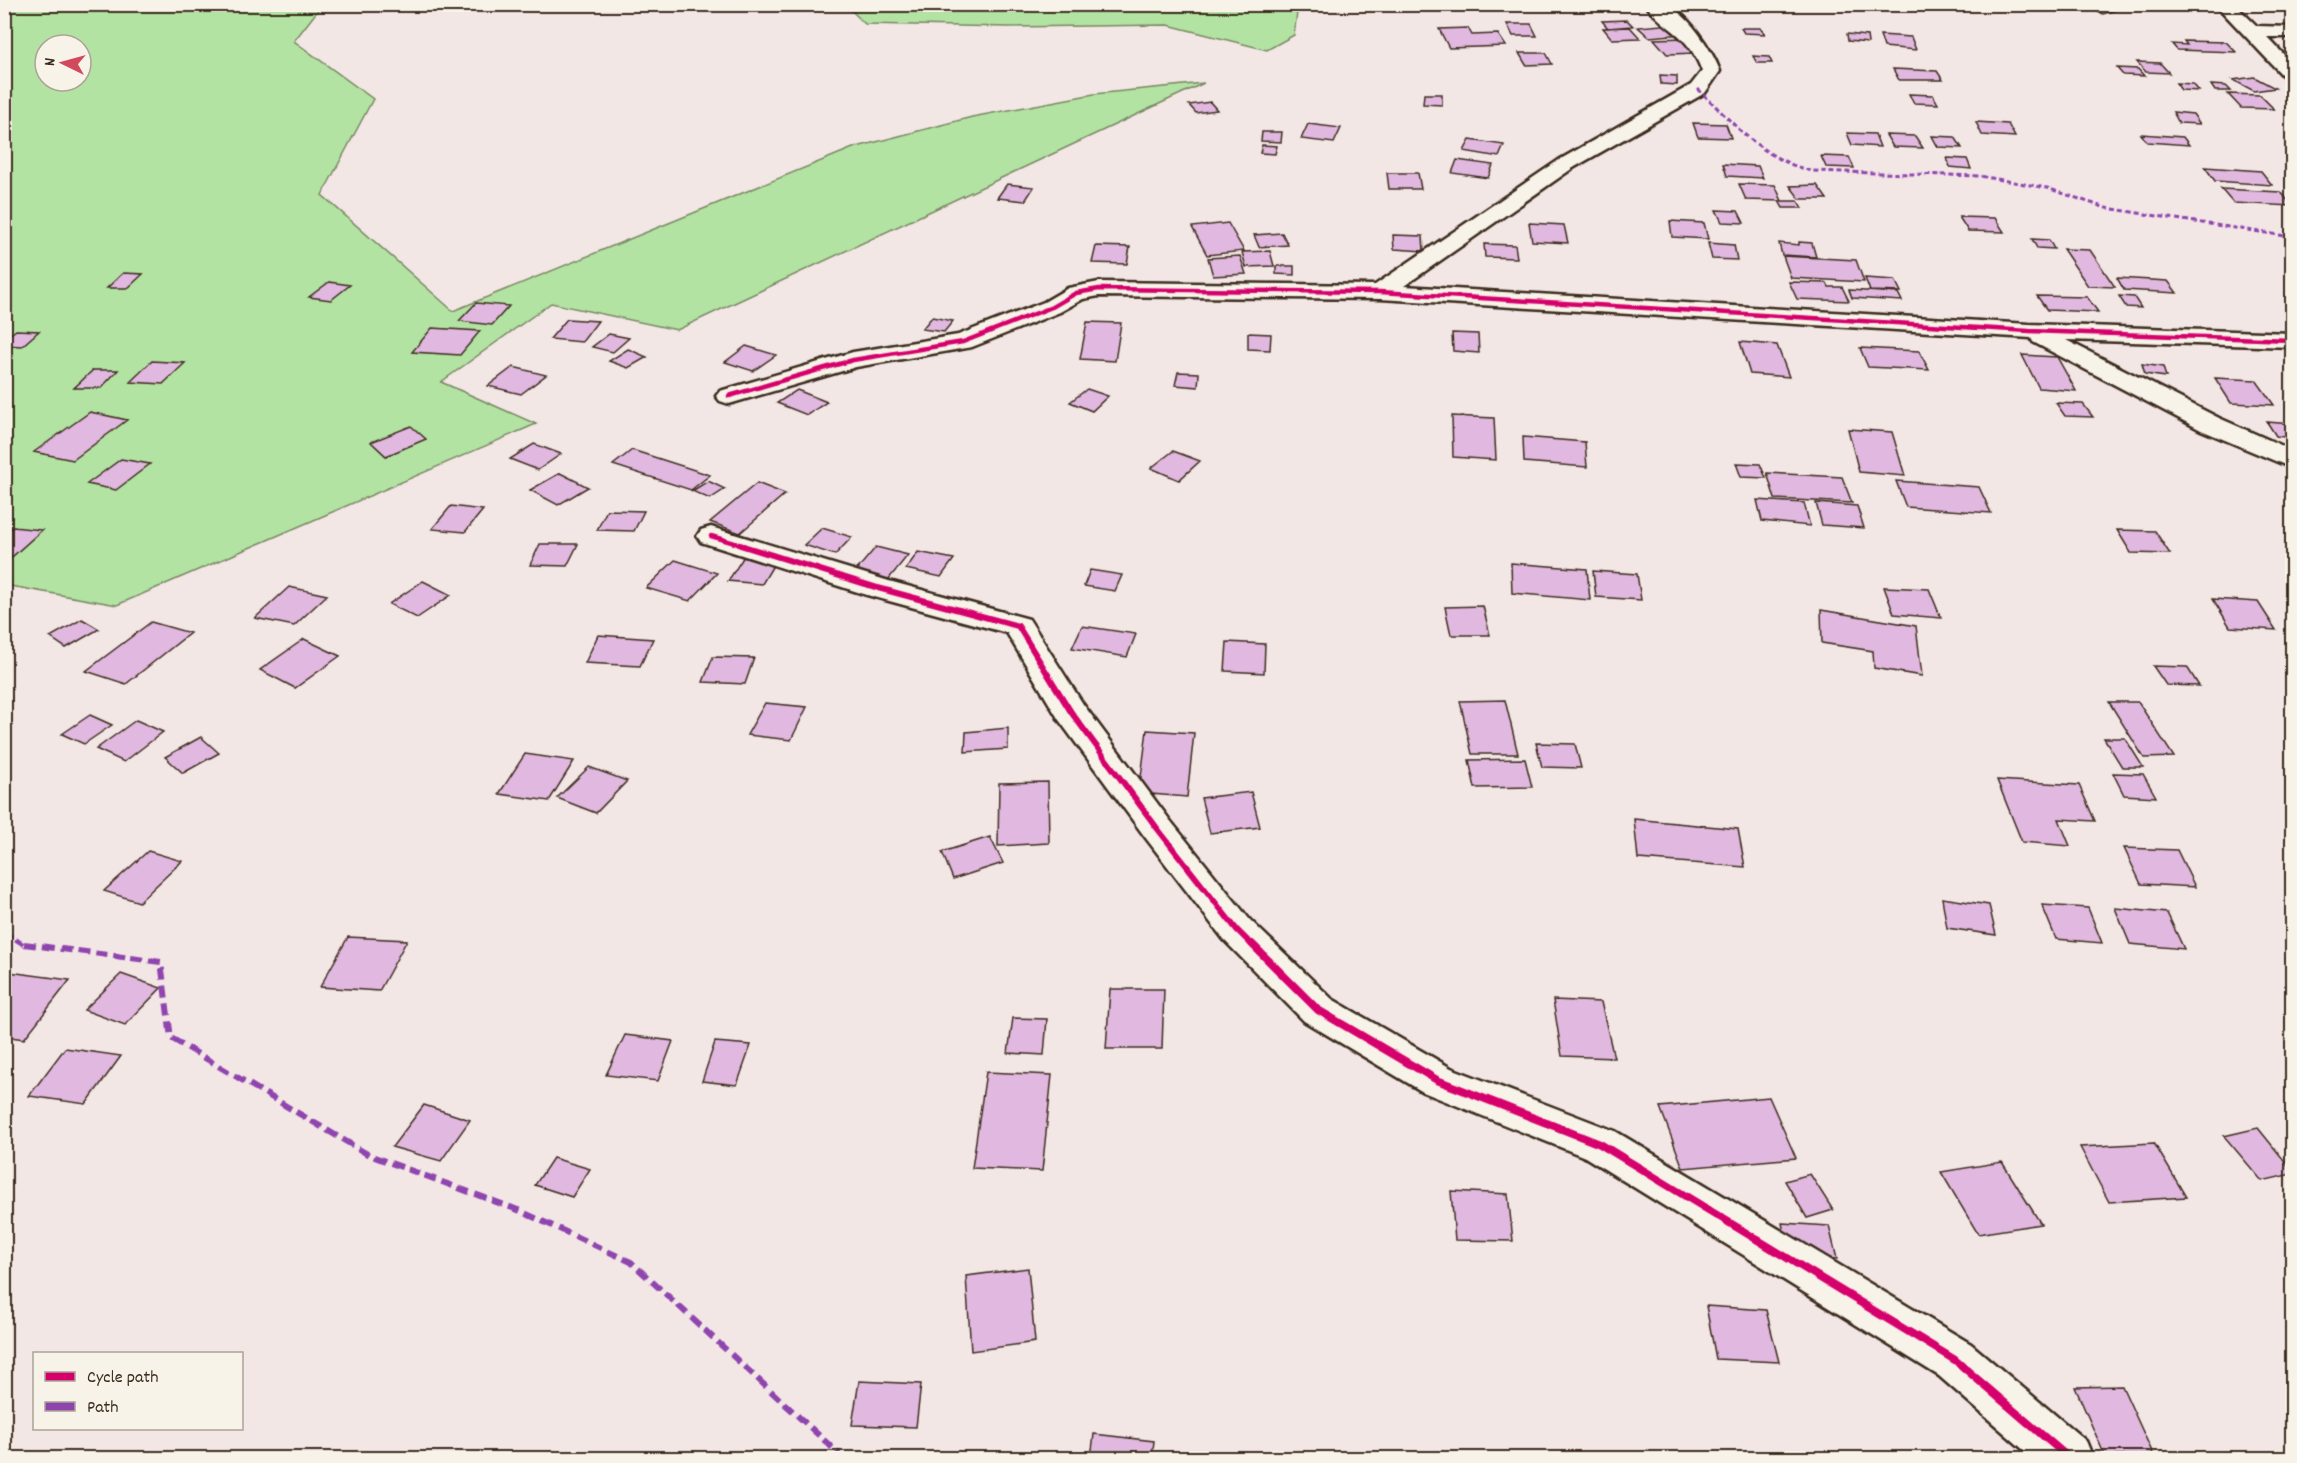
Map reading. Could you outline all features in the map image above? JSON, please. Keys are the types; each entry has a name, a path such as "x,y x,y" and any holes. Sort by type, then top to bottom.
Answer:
{"street":[{"path":"1380,292 1566,164 1698,89 1711,71 1705,51 1689,32 1653,4"},
{"path":"2223,4 2252,30 2292,74"},
{"path":"2252,30 2292,32"},
{"path":"729,396 853,360 963,342 1088,290 1380,292 2029,331 2292,340"},
{"path":"2029,331 2210,424 2292,460"},
{"path":"711,536 878,588 1018,626 1071,712 1157,828 1237,930 1318,1010 1437,1080 1600,1144 1955,1360 2069,1458"}],"green space":[{"path":"4,5 322,5 294,41 373,99 322,195 453,311 853,148 972,117 1094,94 1204,83 677,330 551,303 441,382 536,424 117,605 5,585"},
{"path":"846,5 1298,5 1294,35 1267,50 1168,25 1008,27 865,24"}],"building":[{"path":"2099,4 2116,10 2103,14 2082,6"},
{"path":"1627,20 1633,26 1608,28 1602,21"},
{"path":"1507,24 1531,24 1537,36 1513,36"},
{"path":"1674,24 1686,34 1649,37 1638,27"},
{"path":"1630,27 1640,38 1612,39 1603,28"},
{"path":"1468,28 1472,35 1498,34 1506,46 1449,48 1439,29"},
{"path":"1741,28 1761,28 1765,34 1744,33"},
{"path":"1847,34 1867,36 1868,43 1848,41"},
{"path":"1880,35 1911,37 1916,50 1884,47"},
{"path":"1686,38 1699,53 1667,54 1654,39"},
{"path":"2184,41 2226,42 2236,52 2177,50 2172,44 2187,45"},
{"path":"1519,53 1546,53 1552,64 1526,65"},
{"path":"1753,56 1769,57 1772,63 1757,63"},
{"path":"2137,62 2160,63 2169,73 2146,72"},
{"path":"2117,68 2138,69 2144,76 2123,75"},
{"path":"1893,69 1937,71 1943,80 1899,80"},
{"path":"1660,75 1677,76 1677,85 1661,84"},
{"path":"2254,77 2275,88 2254,91 2233,80"},
{"path":"2176,83 2193,84 2199,91 2181,90"},
{"path":"2211,85 2226,86 2231,91 2215,91"},
{"path":"1424,94 1442,94 1442,105 1423,104"},
{"path":"1909,94 1933,95 1938,104 1914,103"},
{"path":"2228,94 2260,95 2274,109 2241,108"},
{"path":"1210,102 1217,110 1196,113 1189,105"},
{"path":"2173,112 2193,114 2200,124 2179,123"},
{"path":"1976,122 2008,124 2015,137 1982,135"},
{"path":"1693,123 1726,124 1731,138 1698,137"},
{"path":"1308,124 1341,128 1334,143 1301,139"},
{"path":"1262,132 1282,132 1281,142 1261,141"},
{"path":"1847,133 1875,134 1880,147 1852,145"},
{"path":"2141,134 2183,137 2189,145 2147,142"},
{"path":"1886,135 1915,136 1923,148 1893,147"},
{"path":"1932,136 1955,137 1962,148 1938,147"},
{"path":"1470,140 1504,145 1499,157 1464,151"},
{"path":"1262,145 1277,146 1275,154 1260,153"},
{"path":"1821,156 1849,157 1854,168 1826,167"},
{"path":"1947,158 1967,159 1971,169 1950,167"},
{"path":"1457,160 1493,165 1488,178 1452,173"},
{"path":"1723,164 1758,166 1763,178 1727,176"},
{"path":"2205,167 2261,171 2272,185 2215,181"},
{"path":"1387,173 1418,173 1421,189 1389,189"},
{"path":"1007,184 1034,187 1025,201 997,198"},
{"path":"1739,184 1775,185 1782,201 1746,200"},
{"path":"1817,185 1827,199 1800,199 1790,186"},
{"path":"2221,189 2281,192 2292,206 2233,203"},
{"path":"1779,201 1798,201 1802,208 1783,208"},
{"path":"1716,210 1738,211 1744,223 1722,222"},
{"path":"1959,217 1995,218 2004,232 1968,231"},
{"path":"1670,221 1704,223 1708,239 1672,237"},
{"path":"1228,223 1244,251 1207,255 1192,227"},
{"path":"1529,223 1564,225 1568,243 1532,241"},
{"path":"1282,233 1288,245 1259,247 1254,235"},
{"path":"1393,235 1423,236 1424,251 1394,249"},
{"path":"2032,239 2049,240 2054,249 2037,248"},
{"path":"1799,242 1812,243 1816,257 1782,255 1779,243 1799,245"},
{"path":"1708,243 1734,245 1737,260 1712,259"},
{"path":"1484,244 1515,245 1517,258 1485,257"},
{"path":"1096,246 1130,247 1127,264 1092,263"},
{"path":"2063,249 2090,250 2115,287 2088,286"},
{"path":"1270,251 1274,266 1246,267 1242,252"},
{"path":"1240,256 1246,274 1213,276 1208,258"},
{"path":"1783,256 1856,260 1864,282 1791,278"},
{"path":"1276,266 1294,266 1294,275 1276,274"},
{"path":"123,273 143,274 128,288 107,288"},
{"path":"1865,278 1895,280 1901,292 1870,291"},
{"path":"2117,278 2168,281 2177,293 2124,290"},
{"path":"329,282 350,285 331,300 309,297"},
{"path":"1789,282 1827,283 1829,287 1842,287 1849,301 1797,299"},
{"path":"1849,290 1898,293 1902,301 1852,298"},
{"path":"2037,296 2087,297 2098,312 2047,310"},
{"path":"2119,296 2134,297 2141,308 2126,307"},
{"path":"476,303 509,306 492,325 459,321"},
{"path":"932,317 953,321 944,332 922,329"},
{"path":"567,319 598,321 582,342 550,339"},
{"path":"1087,322 1121,323 1115,361 1080,359"},
{"path":"432,328 480,331 460,355 412,352"},
{"path":"16,330 39,331 22,346 4,345 4,339"},
{"path":"1248,333 1271,334 1270,350 1248,349"},
{"path":"1452,333 1478,334 1479,353 1453,351"},
{"path":"609,334 629,338 613,352 592,347"},
{"path":"1740,342 1777,345 1789,377 1750,374"},
{"path":"746,346 776,355 753,371 725,362"},
{"path":"1860,348 1919,351 1929,370 1868,367"},
{"path":"628,349 647,357 628,368 609,361"},
{"path":"2022,355 2057,357 2076,391 2039,388"},
{"path":"152,361 185,363 163,384 130,382"},
{"path":"2142,364 2163,367 2166,377 2145,374"},
{"path":"513,367 546,375 521,394 488,386"},
{"path":"93,370 118,370 101,388 74,388"},
{"path":"1178,372 1199,373 1198,387 1175,385"},
{"path":"2215,378 2256,380 2274,405 2231,403"},
{"path":"1087,389 1108,396 1092,411 1070,402"},
{"path":"797,390 827,402 807,415 777,403"},
{"path":"2056,403 2083,404 2093,417 2065,416"},
{"path":"90,412 127,420 73,460 34,452"},
{"path":"1452,416 1494,418 1496,460 1453,457"},
{"path":"2267,422 2292,424 2292,438 2276,436"},
{"path":"411,426 426,439 386,456 371,442"},
{"path":"1848,429 1892,432 1905,476 1859,472"},
{"path":"1523,437 1585,442 1587,467 1524,462"},
{"path":"534,444 561,454 538,470 510,459"},
{"path":"632,450 710,475 691,490 613,465"},
{"path":"1173,451 1200,461 1179,480 1151,468"},
{"path":"121,459 150,464 116,490 87,484"},
{"path":"1736,463 1760,464 1766,478 1741,477"},
{"path":"560,473 588,487 558,505 530,490"},
{"path":"1767,473 1842,477 1852,503 1775,499"},
{"path":"708,481 725,489 710,499 692,491"},
{"path":"1896,481 1979,487 1991,513 1906,507"},
{"path":"757,483 785,494 740,533 710,522"},
{"path":"1757,500 1804,503 1810,526 1762,521"},
{"path":"1816,503 1857,506 1864,528 1822,525"},
{"path":"451,506 483,510 465,532 432,529"},
{"path":"607,510 644,511 634,531 597,530"},
{"path":"13,527 42,530 4,564 4,535"},
{"path":"822,528 852,537 835,555 804,545"},
{"path":"2117,530 2155,531 2170,554 2131,553"},
{"path":"540,544 578,544 567,566 530,565"},
{"path":"876,547 908,555 888,580 855,572"},
{"path":"918,552 954,559 941,577 906,569"},
{"path":"746,553 778,557 762,584 728,581"},
{"path":"675,560 717,573 690,601 646,588"},
{"path":"1511,563 1587,569 1590,600 1512,593"},
{"path":"1090,570 1122,575 1115,591 1084,586"},
{"path":"1593,571 1637,574 1641,600 1596,597"},
{"path":"423,581 451,595 417,618 389,604"},
{"path":"289,587 327,595 294,626 255,618"},
{"path":"1884,587 1929,589 1941,618 1894,614"},
{"path":"2213,599 2258,602 2276,630 2230,627"},
{"path":"1483,606 1490,635 1451,635 1445,607"},
{"path":"1821,610 1916,626 1922,676 1874,668 1873,651 1822,643"},
{"path":"82,619 99,629 66,648 50,637"},
{"path":"151,622 190,633 126,684 86,671"},
{"path":"1082,626 1136,634 1127,657 1072,648"},
{"path":"598,635 653,639 640,666 585,663"},
{"path":"304,639 340,656 295,688 260,670"},
{"path":"1227,642 1265,644 1264,673 1225,671"},
{"path":"713,657 754,658 745,684 703,682"},
{"path":"2153,666 2187,667 2199,686 2166,685"},
{"path":"1505,700 1518,754 1472,754 1460,701"},
{"path":"2109,702 2138,702 2174,757 2144,758"},
{"path":"765,703 807,707 791,740 747,735"},
{"path":"90,715 112,725 84,744 62,734"},
{"path":"136,720 163,732 124,762 96,749"},
{"path":"1008,728 1008,749 965,752 966,732"},
{"path":"1147,730 1194,733 1187,797 1139,793"},
{"path":"201,737 219,753 183,773 165,757"},
{"path":"2104,738 2125,738 2143,767 2122,767"},
{"path":"1536,743 1575,744 1581,768 1542,767"},
{"path":"525,754 574,761 549,801 499,794"},
{"path":"1525,759 1532,787 1475,788 1469,760"},
{"path":"589,767 627,781 596,813 557,798"},
{"path":"2113,773 2143,774 2156,797 2124,795"},
{"path":"1997,780 2079,785 2095,821 2059,819 2070,846 2022,842"},
{"path":"1048,782 1049,843 998,846 999,783"},
{"path":"1251,792 1260,827 1210,833 1201,798"},
{"path":"1634,819 1738,829 1745,867 1638,859"},
{"path":"990,837 1003,863 953,879 942,852"},
{"path":"2124,848 2177,850 2195,887 2141,884"},
{"path":"148,851 182,861 139,902 104,891"},
{"path":"1942,898 1989,905 1996,935 1947,928"},
{"path":"2042,905 2088,908 2102,943 2056,939"},
{"path":"2115,908 2167,913 2184,949 2130,944"},
{"path":"348,937 407,940 379,991 320,987"},
{"path":"9,972 70,980 24,1039 4,1036 4,978"},
{"path":"121,974 161,988 125,1025 84,1010"},
{"path":"1110,989 1164,989 1162,1049 1106,1049"},
{"path":"1553,1000 1601,1002 1614,1058 1562,1056"},
{"path":"1013,1018 1047,1019 1044,1055 1008,1053"},
{"path":"625,1035 673,1041 658,1081 606,1075"},
{"path":"715,1042 751,1045 737,1085 702,1081"},
{"path":"65,1048 121,1056 86,1104 29,1096"},
{"path":"986,1072 1052,1075 1042,1171 972,1168"},
{"path":"1769,1097 1796,1158 1683,1168 1660,1107"},
{"path":"424,1105 470,1120 441,1161 392,1147"},
{"path":"2258,1128 2292,1170 2292,1174 2262,1181 2224,1136"},
{"path":"2154,1143 2186,1197 2109,1202 2080,1147"},
{"path":"553,1158 590,1169 572,1197 535,1185"},
{"path":"2002,1162 2041,1224 1978,1234 1941,1172"},
{"path":"1810,1174 1833,1210 1807,1218 1785,1181"},
{"path":"1451,1191 1508,1194 1513,1241 1455,1240"},
{"path":"1782,1223 1829,1226 1837,1259 1789,1255"},
{"path":"1028,1268 1035,1342 971,1351 966,1276"},
{"path":"1706,1306 1766,1310 1779,1362 1716,1359"},
{"path":"859,1381 921,1384 916,1427 852,1425"},
{"path":"2122,1386 2154,1456 2105,1456 2075,1387"},
{"path":"1094,1434 1154,1441 1152,1458 1091,1458"}],"marked path":[{"path":"1698,89 1764,152 1785,164 1811,171 1980,176 2047,188 2106,208 2292,237"},
{"path":"4,932 28,947 161,962 171,1038 369,1155 518,1210 631,1262 838,1453 837,1458"}],"cycle path":[{"path":"729,396 853,360 963,342 1052,307 1076,293 1099,289 1380,292 2029,331 2292,340"},
{"path":"711,536 878,588 1018,626 1071,712 1157,828 1237,930 1318,1010 1437,1080 1600,1144 1955,1360 2069,1458"}]}
